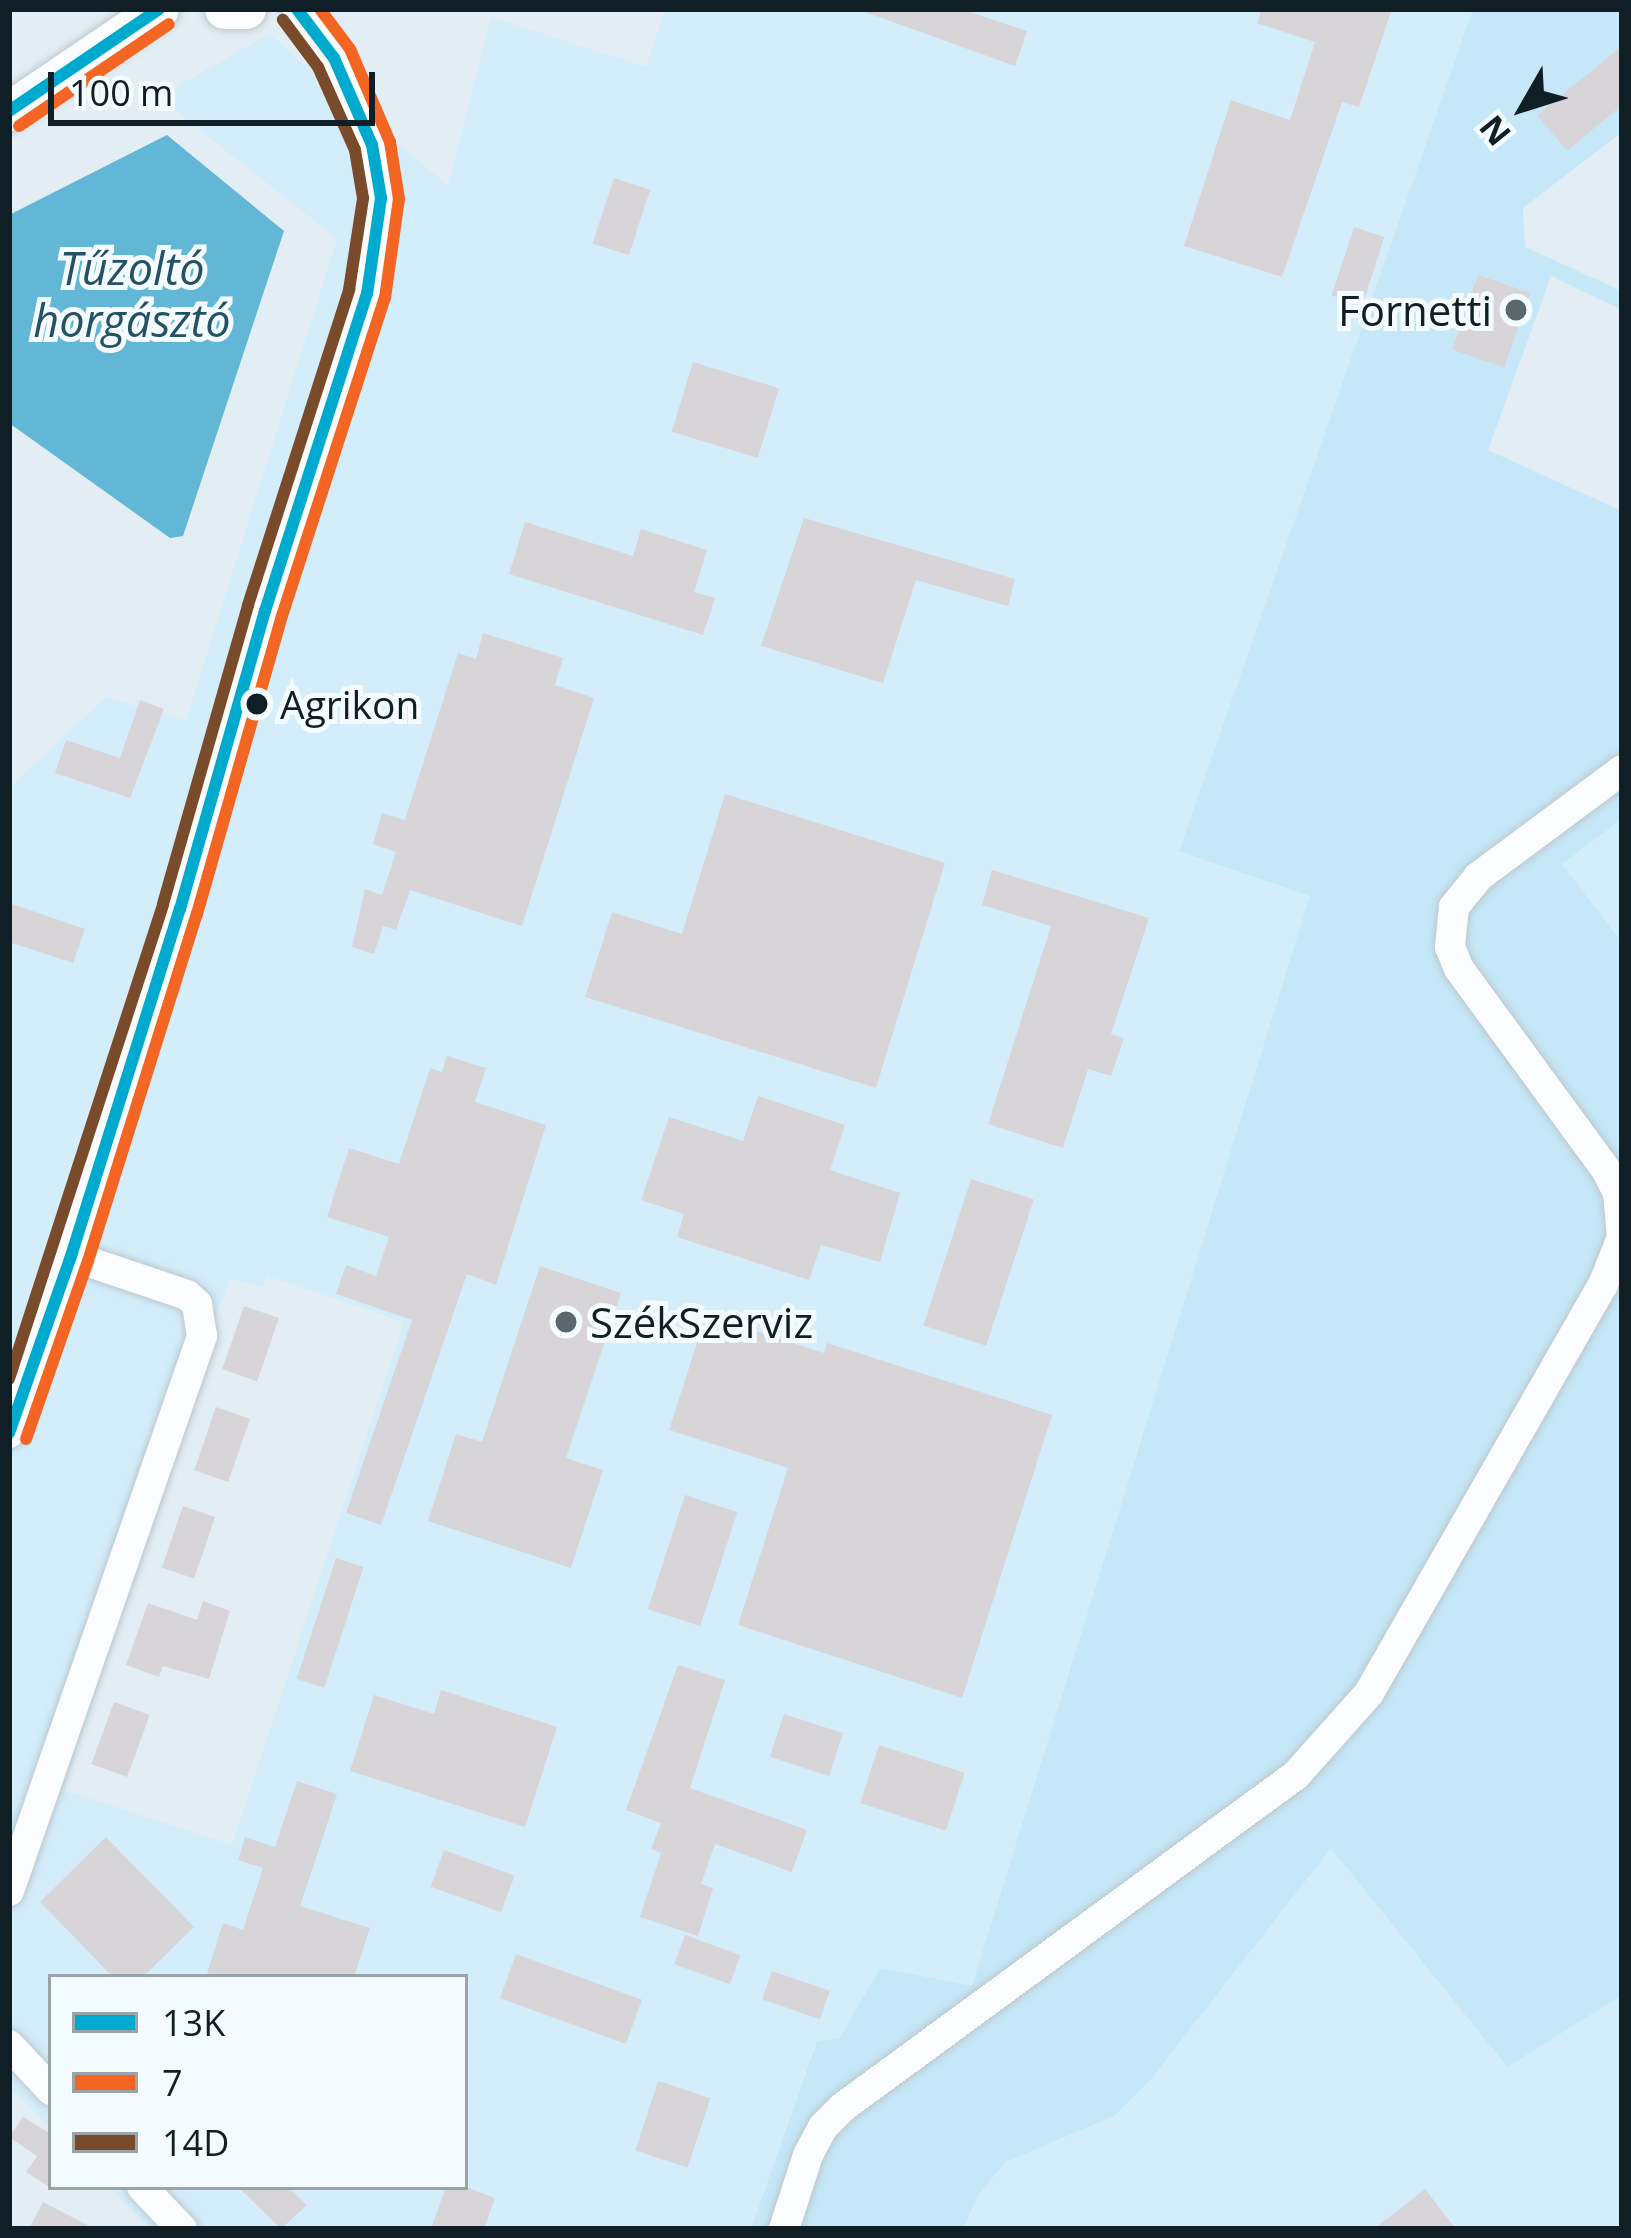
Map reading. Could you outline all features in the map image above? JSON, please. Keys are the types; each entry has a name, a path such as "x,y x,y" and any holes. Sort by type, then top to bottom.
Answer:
{"main road":[{"path":"9,111 159,9"},
{"path":"224,9 246,9"}],"street":[{"path":"9,1433 71,1256 180,909 265,611 367,294 380,198 372,145 334,58 297,9"},
{"path":"784,2229 808,2155 823,2127 843,2108 1296,1774 1370,1693 1603,1286 1622,1237 1618,1193 1607,1171 1459,969 1450,947 1454,907 1478,877 1622,770"},
{"path":"9,1891 202,1336 196,1304 187,1295 71,1256"},
{"path":"9,2045 48,2087"},
{"path":"145,2190 182,2229"}],"shaded area":[{"path":"665,9 1473,9 1179,850 1311,896 972,1987 879,1969 839,2039 816,2041 751,2229 151,2229 112,2190 468,2190 468,1974 48,1974 48,2126 9,2086 9,788 106,697 186,721 337,239 159,97 269,34 448,186 491,17 646,67","holes":["267,1276 404,1322 232,1845 64,1790 229,1279 263,1287"]},
{"path":"1473,9 1622,9 1622,132 1523,208 1525,247 1622,291 1622,310 1551,276 1488,450 1622,511 1622,819 1562,864 1622,943 1622,1995 1507,2067 1331,1848 1151,2079 1114,2116 1005,2162 978,2196 963,2229 751,2229 817,2041 839,2039 880,1968 972,1986 1310,896 1179,851"},
{"path":"1622,819 1622,943 1562,864"},
{"path":"1331,1847 1506,2067 1622,1995 1622,2229 963,2229 978,2196 1005,2161 1114,2116 1151,2079"}],"water":[{"name":"Tűzoltó horgásztó","path":"167,135 284,231 183,536 170,538 9,423 9,215"}],"building":[{"path":"857,9 961,9 1027,31 1015,66"},
{"path":"1262,9 1392,9 1359,107 1342,102 1282,277 1184,246 1231,100 1290,120 1315,42 1257,23"},
{"path":"1622,46 1622,105 1567,151 1537,115"},
{"path":"614,178 650,190 629,255 593,244"},
{"path":"1354,227 1384,237 1362,305 1332,295"},
{"path":"1478,275 1530,293 1504,368 1452,350"},
{"path":"693,362 779,388 758,458 672,432"},
{"path":"804,518 1015,579 1008,606 916,580 883,683 761,646"},
{"path":"525,522 633,556 641,529 707,550 694,592 715,598 703,635 509,574"},
{"path":"483,633 563,658 555,685 594,698 522,926 410,890 396,930 383,926 374,954 352,947 365,889 382,895 396,852 373,844 382,813 405,820 458,653 476,659"},
{"path":"140,700 164,709 130,798 55,773 66,740 120,758"},
{"path":"725,794 945,863 876,1088 585,997 612,912 682,934"},
{"path":"992,870 1149,918 1111,1034 1124,1038 1111,1076 1088,1069 1063,1148 988,1124 1051,926 982,905"},
{"path":"9,903 85,929 73,963 9,942"},
{"path":"447,1056 486,1068 475,1102 546,1125 496,1285 467,1274 381,1525 346,1513 412,1320 336,1294 346,1265 376,1276 389,1237 327,1217 349,1148 399,1164 430,1068 442,1072"},
{"path":"758,1096 845,1125 830,1170 900,1193 880,1262 821,1245 809,1280 677,1237 684,1214 641,1200 669,1117 743,1141"},
{"path":"971,1179 1034,1199 986,1346 923,1325"},
{"path":"540,1266 621,1293 566,1458 603,1470 571,1568 428,1521 456,1434 482,1442"},
{"path":"244,1306 279,1318 257,1381 222,1369"},
{"path":"706,1315 824,1353 827,1343 1052,1415 962,1698 738,1625 788,1468 669,1430"},
{"path":"216,1407 250,1419 228,1482 194,1470"},
{"path":"685,1495 737,1512 700,1626 648,1609"},
{"path":"183,1506 215,1517 194,1579 162,1567"},
{"path":"336,1558 364,1567 324,1688 297,1679"},
{"path":"203,1601 230,1611 209,1679 163,1666 159,1677 126,1665 148,1603 197,1620"},
{"path":"678,1665 725,1680 690,1788 807,1830 792,1872 715,1844 701,1884 713,1888 698,1936 640,1917 661,1853 651,1849 661,1823 626,1810"},
{"path":"441,1690 557,1727 525,1827 350,1771 374,1695 434,1714"},
{"path":"114,1702 150,1715 127,1777 91,1764"},
{"path":"784,1714 843,1733 829,1776 770,1757"},
{"path":"879,1745 965,1773 946,1831 860,1803"},
{"path":"297,1781 337,1794 300,1906 370,1928 355,1974 207,1974 223,1923 243,1930 263,1868 238,1860 245,1837 275,1847"},
{"path":"106,1837 194,1927 146,1974 110,1974 40,1902"},
{"path":"444,1850 514,1876 501,1912 431,1887"},
{"path":"685,1935 740,1955 730,1984 674,1964"},
{"path":"516,1954 642,2000 626,2044 500,1998"},
{"path":"772,1971 830,1991 820,2019 762,1999"},
{"path":"658,2081 710,2098 688,2167 635,2150"},
{"path":"23,2117 48,2132 48,2186 26,2172 37,2156 9,2137"},
{"path":"468,2188 495,2198 484,2229 431,2229 445,2190"},
{"path":"1425,2189 1456,2229 1374,2229"},
{"path":"241,2190 291,2190 307,2205 281,2229"},
{"path":"43,2202 95,2229 29,2229"}],"transit line":[{"name":"13K","path":"9,111 159,9"},
{"name":"13K","path":"9,1433 71,1256 180,909 265,611 367,294 381,198 372,145 334,58 297,9"},
{"name":"7","path":"26,1439 88,1261 197,914 282,616 385,298 399,199 390,142 350,49 320,9"},
{"name":"14D","path":"9,1379 163,904 248,605 349,290 363,198 355,150 318,67 283,20"},
{"name":"7","path":"19,126 169,24"}],"place":[{"name":"Fornetti","path":"1516,310"},
{"name":"Agrikon","path":"257,704"},
{"name":"SzékSzerviz","path":"566,1322"}]}
